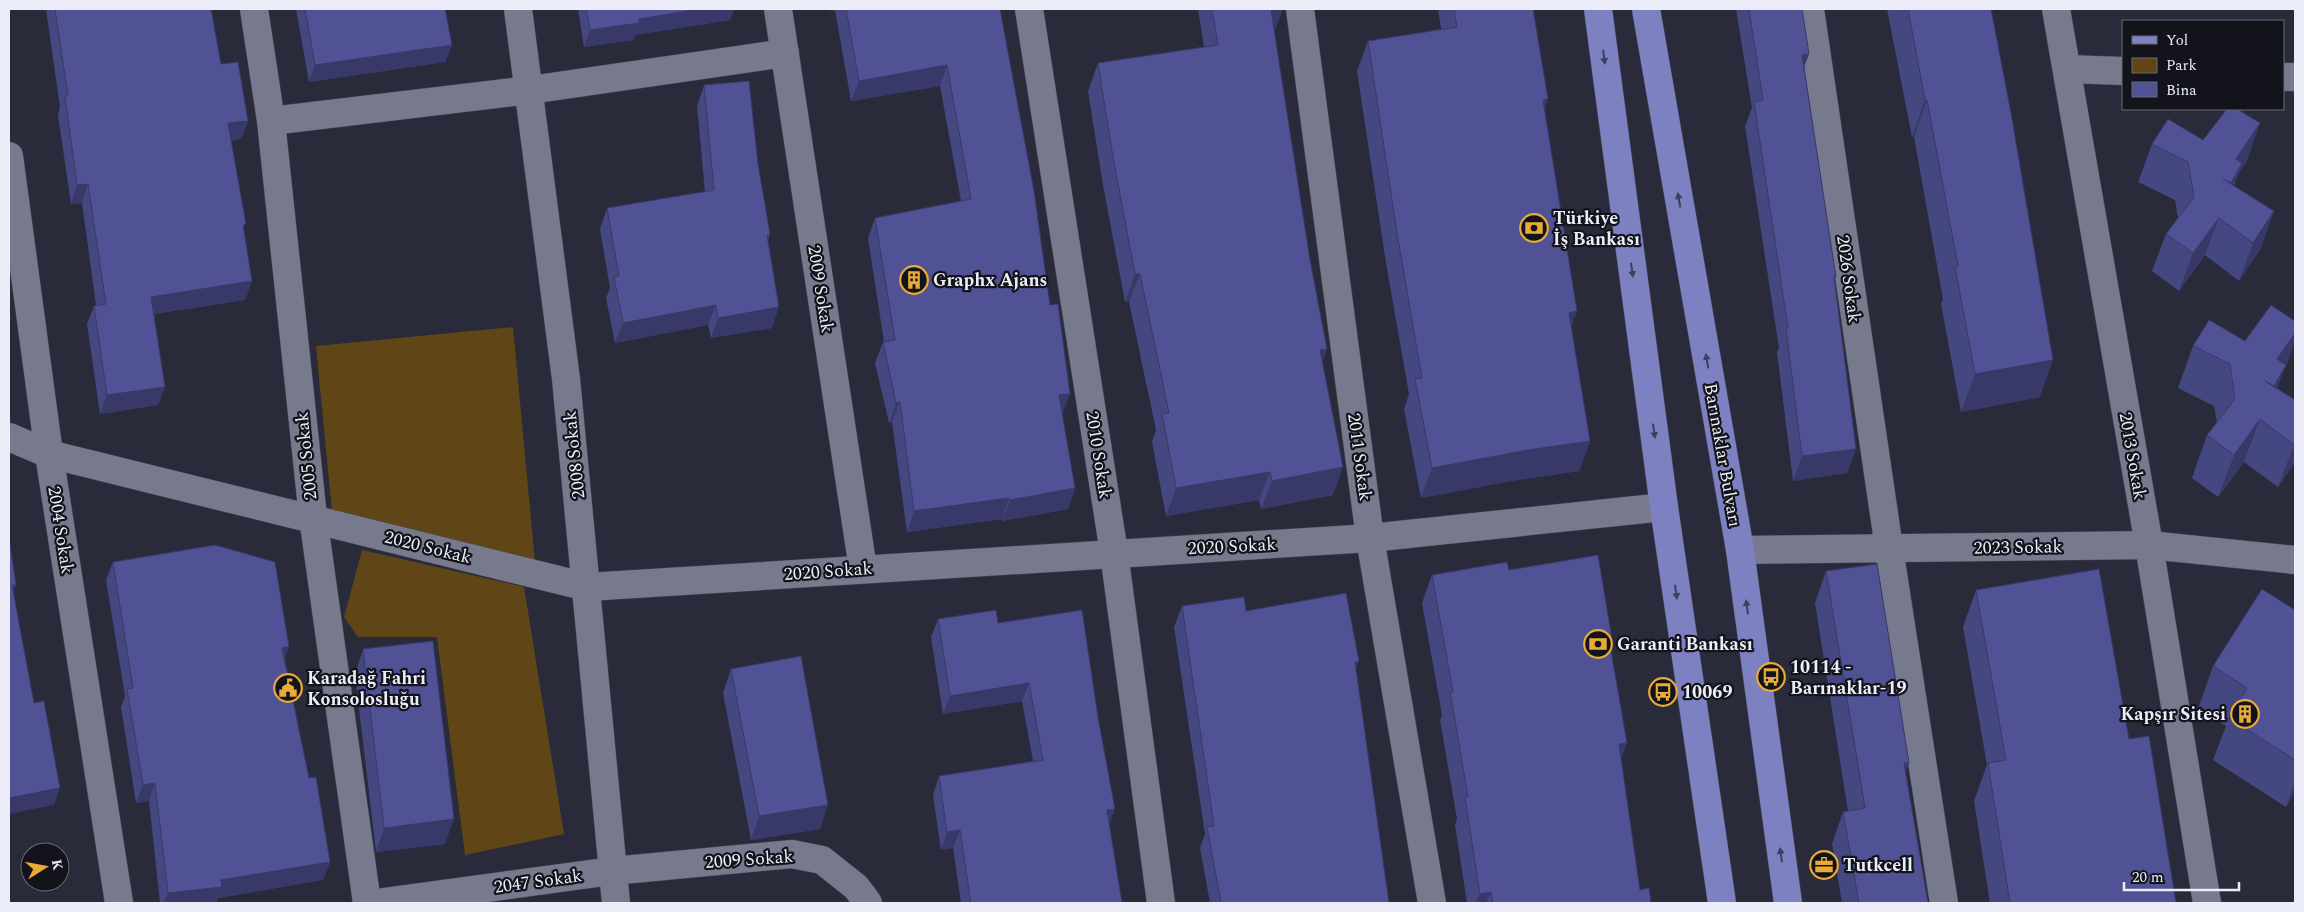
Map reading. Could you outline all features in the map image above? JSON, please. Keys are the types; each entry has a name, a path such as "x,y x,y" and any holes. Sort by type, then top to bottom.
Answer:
{"main road":[{"path":"1598,9 1664,507 1722,903"},
{"name":"Barınaklar Bulvarı","path":"1646,9 1740,550 1788,903"}],"street":[{"name":"2005 Sokak","path":"254,9 271,121 313,517 367,903"},
{"name":"2008 Sokak","path":"518,9 566,379 616,903"},
{"name":"2009 Sokak","path":"778,9 864,569"},
{"name":"2010 Sokak","path":"1029,9 1114,553 1161,903"},
{"name":"2011 Sokak","path":"1300,9 1370,538 1432,903"},
{"name":"2026 Sokak","path":"1810,9 1889,548 1944,903"},
{"name":"2013 Sokak","path":"2056,9 2149,545 2207,903"},
{"path":"271,121 530,90 785,54"},
{"path":"2067,69 2122,71"},
{"name":"2004 Sokak","path":"9,156 49,454 119,903"},
{"name":"2020 Sokak","path":"9,436 49,454 313,517 587,587 1370,538 1664,507"},
{"name":"2023 Sokak","path":"1740,550 2149,545 2295,560"},
{"name":"2009 Sokak","path":"612,870 792,854 822,860 856,887 868,903"},
{"name":"2047 Sokak","path":"376,903 612,870"}],"green space":[{"path":"513,327 535,562 332,511 316,346"},
{"path":"362,550 524,587 564,834 465,855 437,637 358,637 344,617"}],"building":[{"path":"55,9 211,9 221,64 238,62 248,121 228,123 246,224 243,225 252,281 151,297 165,387 107,395 94,306 106,304 88,184 77,185 65,96 68,95"},
{"path":"305,9 445,9 452,45 315,65"},
{"path":"586,9 699,9 639,19 639,23 590,30"},
{"path":"846,9 1000,9 1034,191 1050,305 1058,304 1070,394 1059,395 1075,488 1010,500 1009,498 914,511 900,402 896,403 883,342 895,340 875,218 971,199 947,65 859,81"},
{"path":"1212,9 1275,9 1271,10 1310,260 1327,349 1320,350 1343,467 1272,481 1270,472 1176,488 1162,414 1169,413 1140,274 1135,274 1098,63 1218,45"},
{"path":"1454,9 1533,9 1548,99 1543,100 1577,311 1569,313 1590,441 1528,450 1432,468 1415,379 1422,378 1397,233 1368,41 1457,27"},
{"path":"1749,9 1802,9 1809,54 1802,55 1836,277 1834,277 1856,449 1802,456 1786,328 1788,328 1754,102 1763,100"},
{"path":"1908,9 1991,9 2011,113 2053,360 1975,374 1955,267 1958,266"},
{"path":"749,81 758,164 770,234 767,235 779,307 718,318 716,305 623,323 614,277 619,276 607,208 714,190 704,85"},
{"path":"2226,110 2239,110 2260,123 2236,159 2242,163 2231,183 2223,179 2274,211 2253,243 2219,218 2193,253 2166,234 2194,197 2188,162 2152,144 2168,119 2203,140"},
{"path":"2271,305 2295,321 2295,333 2277,359 2286,365 2274,386 2265,381 2295,400 2295,443 2294,445 2260,419 2234,455 2207,435 2235,399 2230,364 2193,346 2209,320 2245,341"},
{"path":"9,538 16,585 12,585 34,703 44,701 60,788 9,798"},
{"path":"215,545 275,562 289,647 282,648 309,778 316,777 330,862 221,880 222,887 168,893 155,783 143,785 127,689 133,688 113,562"},
{"path":"1598,555 1612,639 1609,639 1627,743 1619,744 1640,890 1649,888 1651,903 1493,903 1491,892 1480,894 1465,797 1468,796 1450,692 1453,692 1432,575 1507,562 1509,570"},
{"path":"1877,564 1909,763 1904,763 1928,903 1859,903 1843,812 1865,808 1826,571"},
{"path":"2099,569 2129,739 2149,736 2176,903 2010,903 1988,763 2006,760 1976,590"},
{"path":"2262,589 2295,610 2295,760 2229,718 2247,688 2213,666"},
{"path":"1346,593 1359,661 1355,662 1389,903 1221,903 1207,827 1214,826 1182,606 1244,597 1246,611"},
{"path":"996,610 998,623 1082,610 1098,717 1115,809 1107,810 1122,903 971,903 960,830 947,832 939,776 1043,760 1029,683 950,696 938,619"},
{"path":"433,641 454,819 384,828 363,649"},
{"path":"801,656 828,805 759,816 731,669"}],"place":[{"name":"Türkiye İş Bankası","path":"1534,228"},
{"name":"Graphx Ajans","path":"914,280"},
{"name":"Garanti Bankası","path":"1598,644"},
{"name":"10114 - Barınaklar-19","path":"1771,677"},
{"name":"Karadağ Fahri Konsolosluğu","path":"288,688"},
{"name":"10069","path":"1663,692"},
{"name":"Kapşır Sitesi","path":"2245,714"},
{"name":"Tutkcell","path":"1824,865"}]}
